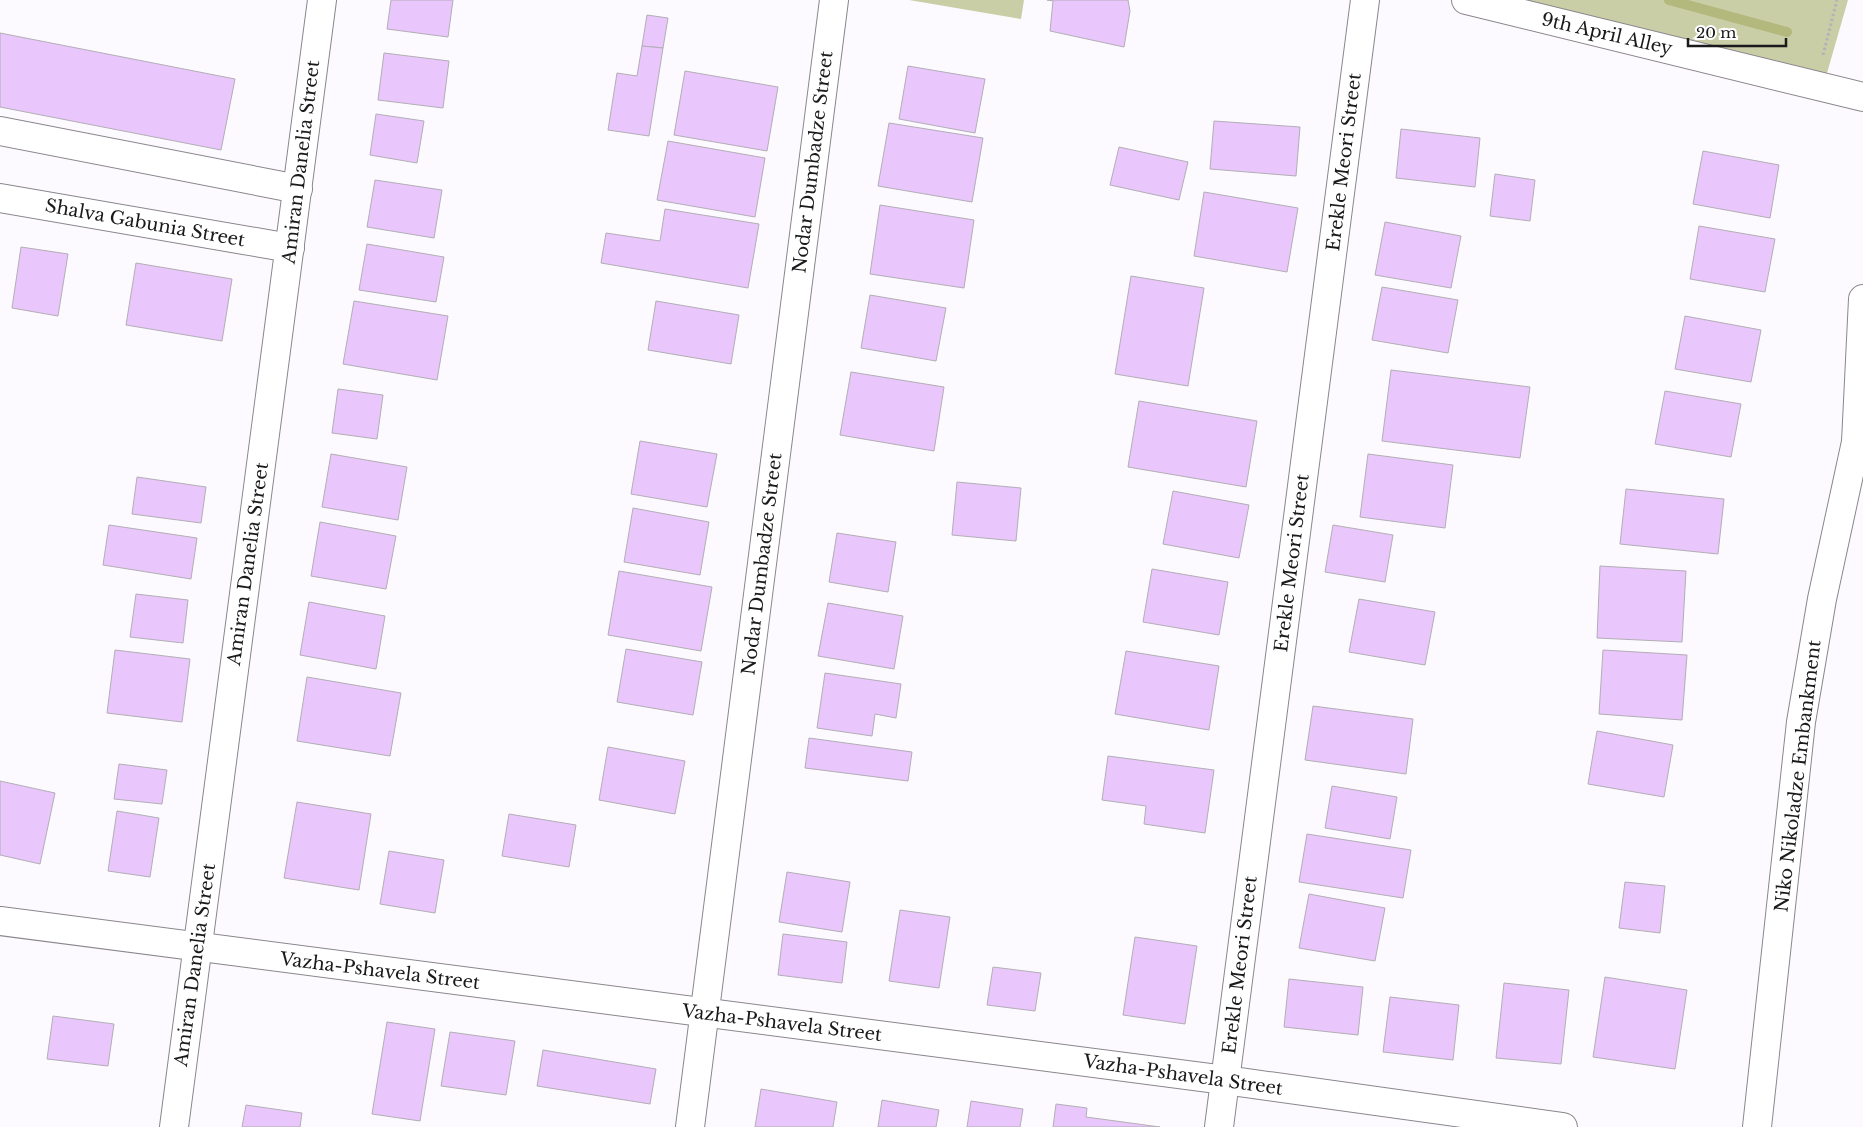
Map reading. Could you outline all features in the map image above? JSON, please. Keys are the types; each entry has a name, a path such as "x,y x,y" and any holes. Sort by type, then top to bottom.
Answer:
{"street":[{"name":"Amiran Danelia Street","path":"174,1127 322,0"},
{"name":"Nodar Dumbadze Street","path":"690,1127 834,0"},
{"name":"Erekle Meori Street","path":"1219,1127 1365,0"},
{"name":"9th April Alley","path":"1466,0 1863,97"},
{"path":"0,131 298,189"},
{"name":"Shalva Gabunia Street","path":"0,198 290,248"},
{"name":"Niko Nikoladze Embankment","path":"1757,1127 1801,722 1822,598 1859,436 1863,299"},
{"name":"Vazha-Pshavela Street","path":"0,921 1225,1080 1563,1127"}],"path":[{"path":"1816,84 1837,0"}],"green space":[{"path":"909,0 1024,0 1021,19"},
{"path":"1497,0 1848,0 1825,80"}],"building":[{"path":"391,0 453,0 448,37 387,29"},
{"path":"1047,0 1128,0 1130,11 1124,47 1050,31 1053,1"},
{"path":"647,15 668,18 663,48 642,46"},
{"path":"0,33 235,79 221,150 0,107"},
{"path":"642,46 663,48 649,136 608,130 617,73 637,76"},
{"path":"384,53 449,61 443,108 378,100"},
{"path":"908,66 985,79 975,133 899,119"},
{"path":"685,71 778,87 767,151 674,135"},
{"path":"376,114 424,121 417,163 370,155"},
{"path":"1214,121 1300,127 1296,176 1210,169"},
{"path":"889,123 983,138 972,202 878,186"},
{"path":"1401,129 1480,138 1475,187 1396,178"},
{"path":"668,141 765,158 755,217 657,200"},
{"path":"1119,147 1188,162 1179,200 1110,185"},
{"path":"1703,151 1779,165 1770,218 1693,204"},
{"path":"1495,174 1535,180 1530,221 1490,216"},
{"path":"375,180 442,190 434,238 367,227"},
{"path":"1204,192 1298,208 1287,272 1194,256"},
{"path":"880,205 974,220 964,288 870,274"},
{"path":"665,209 759,224 748,288 601,263 606,233 660,241"},
{"path":"1385,222 1461,236 1451,288 1375,275"},
{"path":"1699,226 1775,239 1765,292 1690,279"},
{"path":"367,244 444,257 436,302 359,290"},
{"path":"21,247 68,254 58,316 12,308"},
{"path":"136,263 232,279 222,341 126,325"},
{"path":"1131,276 1204,288 1188,386 1115,374"},
{"path":"1382,287 1458,300 1448,353 1372,340"},
{"path":"870,295 946,308 936,361 861,348"},
{"path":"354,301 448,316 437,380 343,364"},
{"path":"656,301 739,315 731,364 648,350"},
{"path":"1685,316 1761,330 1751,382 1675,369"},
{"path":"1391,370 1530,387 1520,458 1382,441"},
{"path":"851,372 944,387 934,451 840,435"},
{"path":"338,389 383,395 377,439 332,433"},
{"path":"1665,391 1741,404 1731,457 1655,444"},
{"path":"1139,401 1257,421 1246,487 1128,467"},
{"path":"640,441 717,454 707,507 631,494"},
{"path":"331,454 407,467 398,520 322,507"},
{"path":"1368,454 1453,465 1445,528 1360,517"},
{"path":"137,477 206,487 201,523 132,514"},
{"path":"957,482 1021,488 1016,541 952,535"},
{"path":"1626,489 1724,499 1718,554 1620,544"},
{"path":"1173,491 1249,505 1239,558 1163,544"},
{"path":"633,508 709,522 700,575 624,562"},
{"path":"320,522 396,536 386,589 311,576"},
{"path":"109,525 197,538 191,579 103,565"},
{"path":"1333,525 1393,535 1385,582 1325,572"},
{"path":"837,533 896,542 888,592 829,582"},
{"path":"1600,566 1686,571 1682,642 1597,638"},
{"path":"1152,569 1228,582 1219,635 1143,622"},
{"path":"619,571 712,587 701,651 608,635"},
{"path":"136,594 188,600 183,643 130,637"},
{"path":"1359,599 1435,612 1425,665 1349,652"},
{"path":"309,602 385,616 376,669 300,655"},
{"path":"828,603 903,616 894,669 818,656"},
{"path":"626,649 702,662 693,715 617,702"},
{"path":"115,650 190,659 182,722 107,713"},
{"path":"1603,650 1687,655 1682,720 1599,714"},
{"path":"1126,651 1219,666 1209,730 1115,714"},
{"path":"825,673 901,684 896,718 875,714 872,736 817,728"},
{"path":"307,677 401,693 390,756 297,741"},
{"path":"1313,706 1413,719 1406,774 1305,760"},
{"path":"1597,731 1673,745 1664,797 1588,784"},
{"path":"809,738 912,752 908,781 805,768"},
{"path":"608,747 685,761 675,814 599,800"},
{"path":"1108,756 1214,770 1205,833 1144,824 1146,806 1102,800"},
{"path":"119,764 167,770 162,804 114,799"},
{"path":"0,781 55,793 40,864 0,855"},
{"path":"1332,786 1397,797 1390,839 1325,828"},
{"path":"297,802 371,814 359,890 284,878"},
{"path":"117,811 159,818 150,877 108,871"},
{"path":"509,814 576,825 569,867 502,856"},
{"path":"1307,834 1411,850 1403,898 1299,882"},
{"path":"389,851 444,860 435,913 380,904"},
{"path":"787,872 850,882 842,932 779,922"},
{"path":"1625,882 1665,886 1660,933 1619,928"},
{"path":"1309,894 1385,908 1375,961 1299,948"},
{"path":"900,910 950,917 939,988 889,981"},
{"path":"783,934 847,942 842,983 778,975"},
{"path":"1135,937 1197,946 1185,1024 1123,1015"},
{"path":"993,967 1041,973 1035,1011 987,1005"},
{"path":"1605,977 1687,990 1675,1069 1593,1057"},
{"path":"1289,979 1363,987 1358,1035 1284,1027"},
{"path":"1504,983 1569,990 1561,1064 1496,1058"},
{"path":"1390,997 1459,1005 1453,1060 1383,1052"},
{"path":"53,1016 114,1024 108,1066 47,1059"},
{"path":"387,1022 435,1029 420,1121 372,1114"},
{"path":"450,1032 515,1041 506,1095 441,1086"},
{"path":"543,1050 656,1069 650,1104 537,1086"},
{"path":"761,1089 837,1102 833,1127 755,1127"},
{"path":"882,1100 939,1110 936,1127 878,1127"},
{"path":"971,1101 1023,1109 1020,1127 967,1127"},
{"path":"1056,1104 1087,1108 1086,1117 1160,1127 1053,1127"},
{"path":"246,1105 302,1113 300,1127 242,1127"}],"waterway":[{"path":"1669,0 1787,32"}]}
